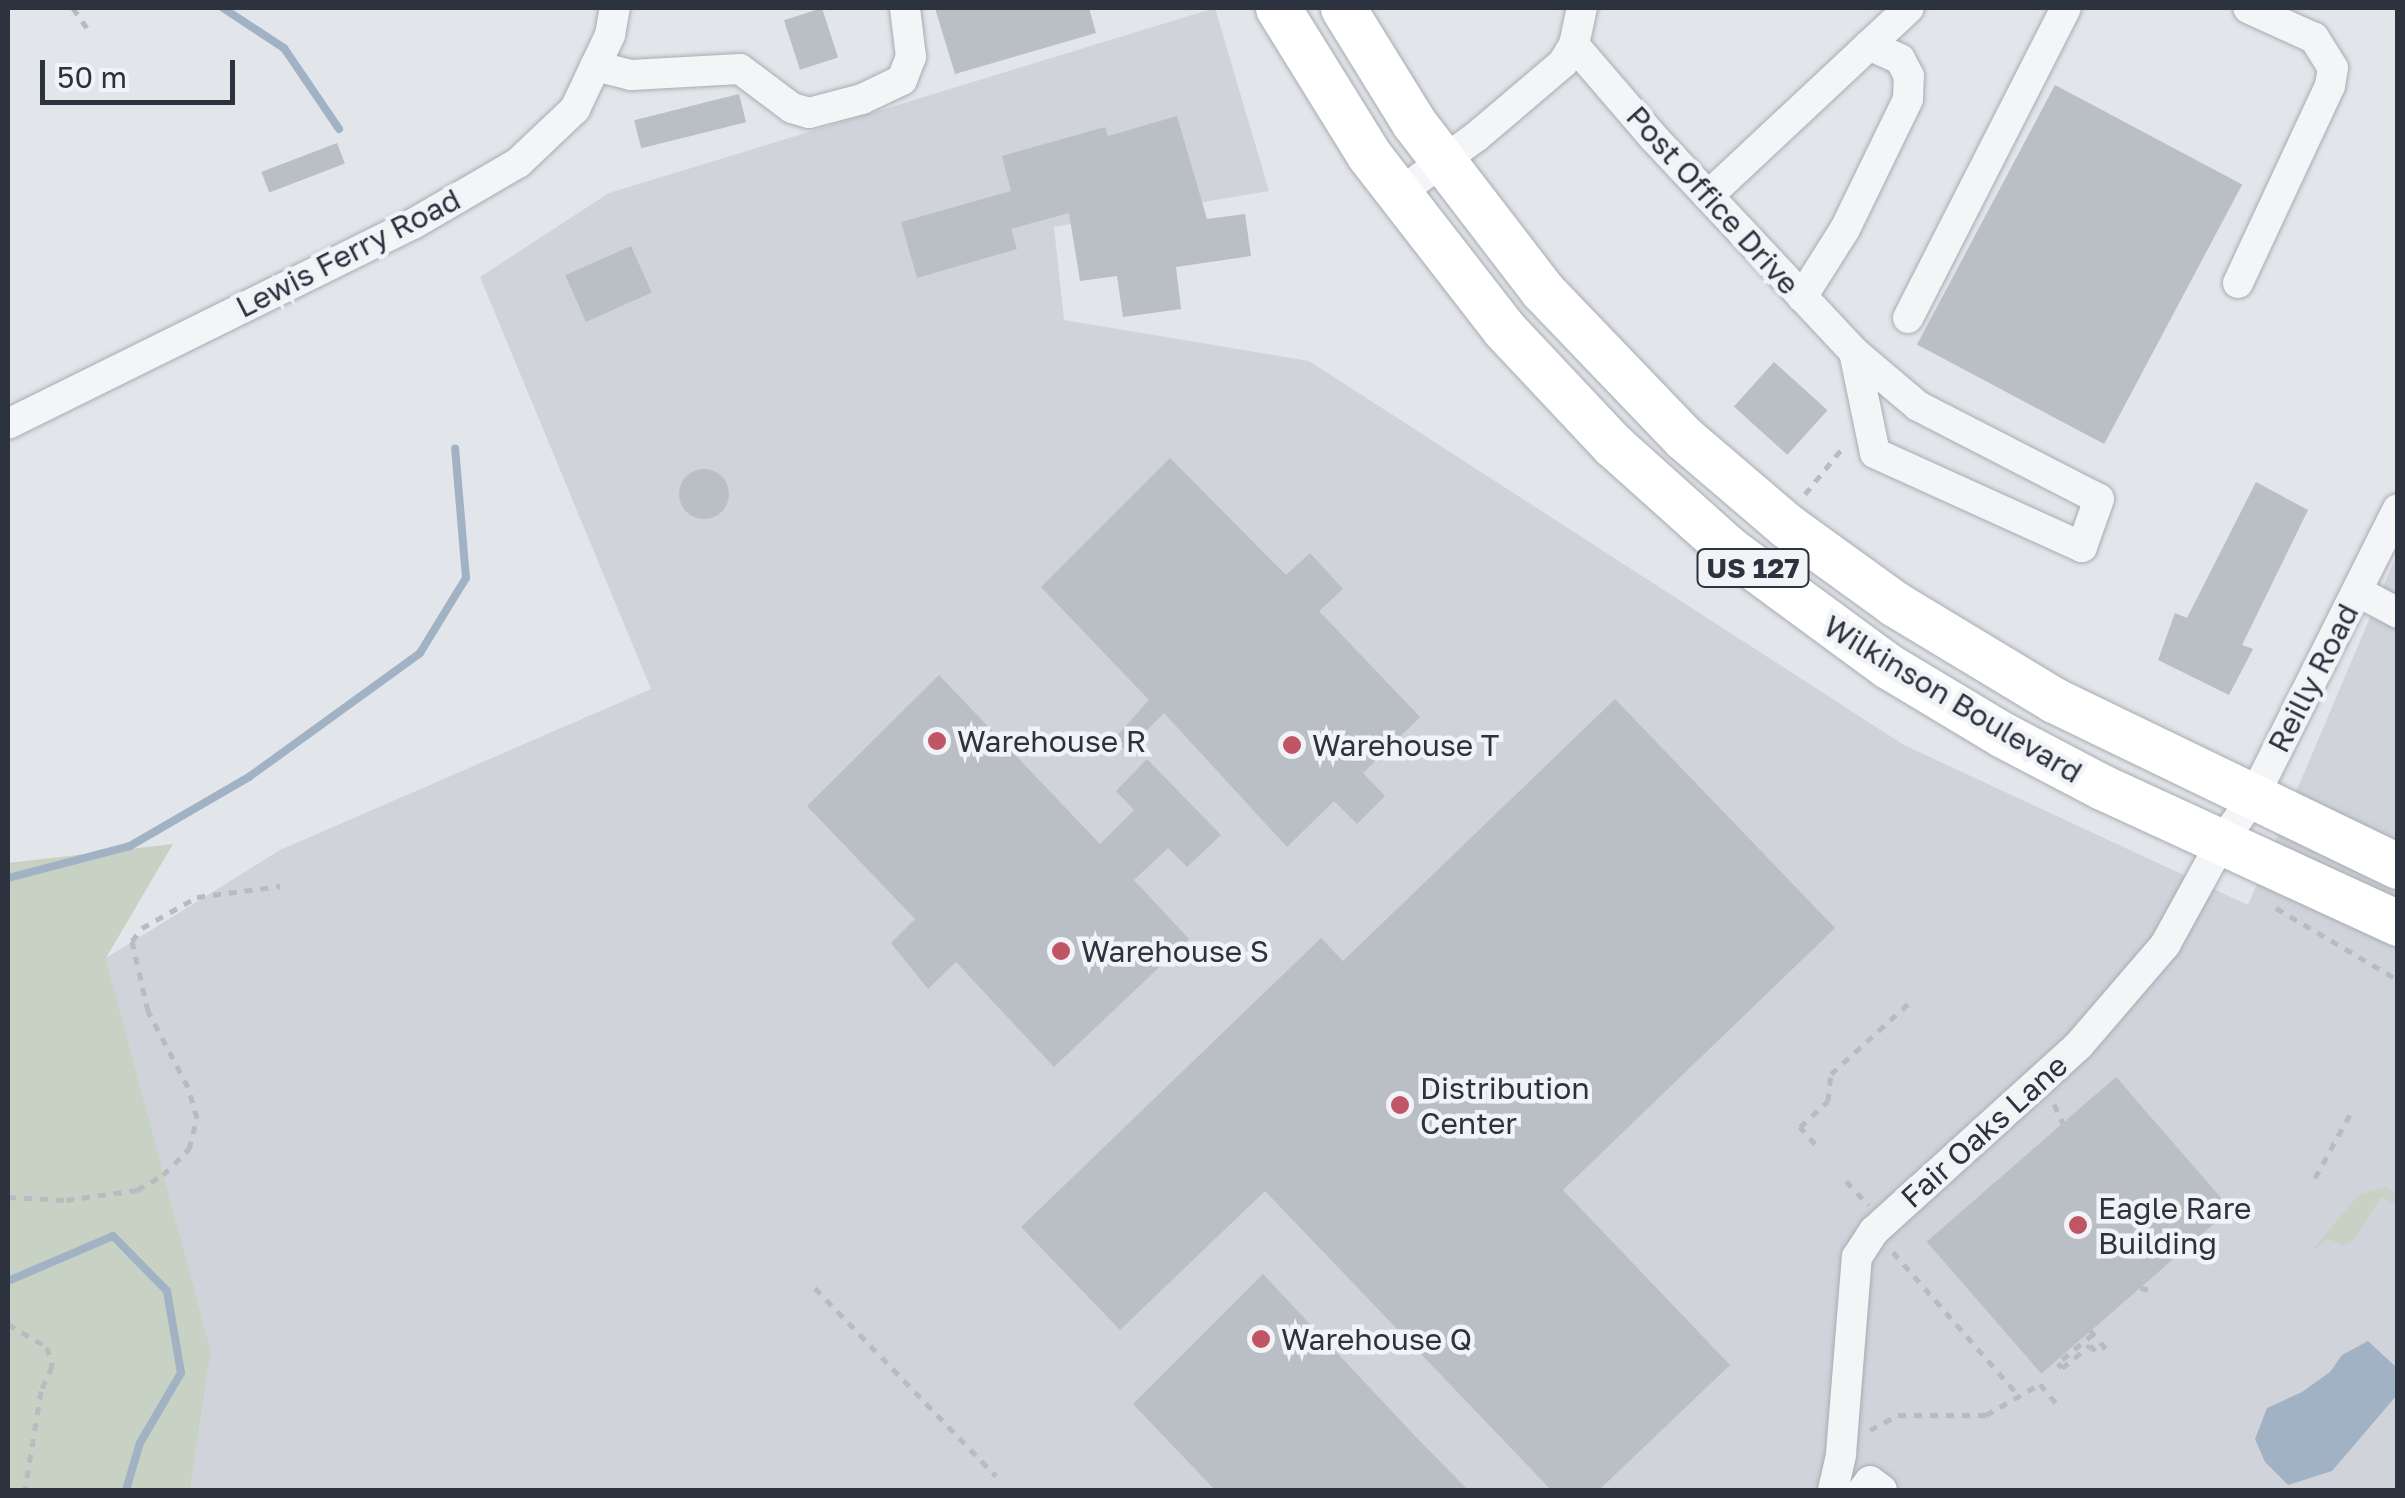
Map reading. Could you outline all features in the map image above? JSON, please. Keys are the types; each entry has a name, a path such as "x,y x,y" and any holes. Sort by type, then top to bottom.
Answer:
{"highway":[{"name":"Wilkinson Boulevard","path":"1278,8 1346,120 1472,291 1575,408 1651,482 1770,582 1888,666 1966,714 2102,787 2398,923"},
{"name":"Wilkinson Boulevard","path":"1342,8 1440,160 1497,236 1587,341 1684,438 1787,526 1894,604 2002,671 2253,798 2398,866"}],"street":[{"name":"Lewis Ferry Road","path":"8,424 413,224 518,163 575,108 610,35 616,8"},
{"path":"595,66 630,76 740,69 792,108 809,113 862,99 902,80 911,57 904,8"},
{"path":"1398,194 1516,105 1563,63 1574,46 1582,8"},
{"path":"1708,196 1908,8"},
{"path":"1908,318 2066,8"},
{"path":"2238,283 2330,86 2333,68 2314,38 2248,8"},
{"path":"1802,297 1846,229 1908,100 1909,76 1900,58 1869,45"},
{"name":"Post Office Drive","path":"1574,46 1854,352 1918,406 2099,500 2082,547 1875,453 1854,352"},
{"name":"Reilly Road","path":"2221,842 2253,798 2398,509"},
{"path":"2356,591 2398,613"},
{"name":"Fair Oaks Lane","path":"1833,1490 1841,1450 1857,1257 1872,1219 2100,1022 2164,945 2221,842"},
{"path":"1864,1490 1870,1480 1882,1490"}],"path":[{"path":"74,8 90,32"},
{"path":"1800,501 1849,440"},
{"path":"8,1197 66,1200 137,1190 163,1175 190,1149 197,1118 188,1087 148,1011 132,940 142,928 197,896 280,886"},
{"path":"2273,906 2398,980"},
{"path":"1815,1144 1800,1127 1828,1101 1830,1074 1909,1003"},
{"path":"2315,1178 2353,1109"},
{"path":"1846,1181 1872,1219 2020,1397"},
{"path":"815,1288 996,1476"},
{"path":"2140,1288 2153,1290"},
{"path":"8,1324 46,1347 52,1366 41,1391 25,1490"},
{"path":"2099,1355 2090,1344 2062,1368 2058,1363 2092,1332 2106,1349"},
{"path":"1841,1450 1898,1414 1986,1415 2040,1384 2056,1403"}],"shaded area":[{"path":"1215,8 1269,191 1054,227 1064,320 1309,361 1904,745 2248,905 2397,554 2397,1490 190,1490 211,1351 106,958 280,850 651,689 480,277 609,193"}],"green space":[{"path":"173,844 106,958 211,1351 190,1490 8,1490 8,863"},
{"path":"2386,1187 2397,1195 2397,1205 2381,1197 2352,1242 2343,1245 2328,1239 2311,1252 2358,1195"}],"water":[{"path":"2368,1341 2397,1368 2397,1395 2332,1471 2288,1485 2265,1462 2255,1439 2267,1408 2302,1392 2330,1372 2342,1355"}],"building":[{"path":"822,8 838,57 800,70 784,20"},
{"path":"935,8 1089,8 1096,33 955,74"},
{"path":"2055,85 2242,185 2104,444 1917,345"},
{"path":"739,94 746,122 641,148 634,120"},
{"path":"1177,116 1207,219 1245,214 1251,256 1176,267 1181,309 1123,317 1117,276 1080,281 1069,213 1011,229 1017,249 917,278 901,222 1011,191 1002,156 1105,127 1108,136"},
{"path":"337,143 345,164 269,193 261,172"},
{"path":"631,246 652,293 586,322 565,275"},
{"path":"1774,362 1828,410 1787,455 1734,407"},
{"path":"1170,458 1286,575 1310,553 1343,589 1319,611 1420,717 1363,773 1385,796 1357,824 1334,801 1287,847 1164,713 1126,751 1114,739 1149,700 1041,587"},
{"path":"704,469 722,476 729,494 722,512 704,519 686,512 679,494 686,476"},
{"path":"2256,482 2308,510 2242,645 2253,649 2229,695 2158,660 2175,613 2187,618"},
{"path":"939,675 1100,844 1134,810 1116,791 1147,759 1221,835 1187,867 1168,848 1134,880 1189,939 1054,1067 956,962 928,989 891,943 915,919 807,806"},
{"name":"Distribution Center","path":"1615,699 1835,928 1563,1190 1730,1365 1599,1490 1551,1490 1265,1191 1120,1330 1021,1227 1321,938 1343,961"},
{"name":"Eagle Rare Building","path":"2116,1077 2231,1209 2041,1374 1927,1242"},
{"name":"Warehouse Q","path":"1263,1274 1468,1490 1215,1490 1133,1404"}],"waterway":[{"path":"223,8 284,48 339,129"},
{"path":"8,878 130,846 249,777 420,653 466,578 455,448"},
{"path":"8,1281 113,1236 167,1291 181,1373 140,1443 126,1490"}],"place":[{"name":"Warehouse R","path":"937,741"},
{"name":"Warehouse T","path":"1292,745"},
{"name":"Warehouse S","path":"1061,951"},
{"name":"Distribution Center","path":"1400,1105"},
{"name":"Eagle Rare Building","path":"2078,1225"},
{"name":"Warehouse Q","path":"1261,1339"}]}
